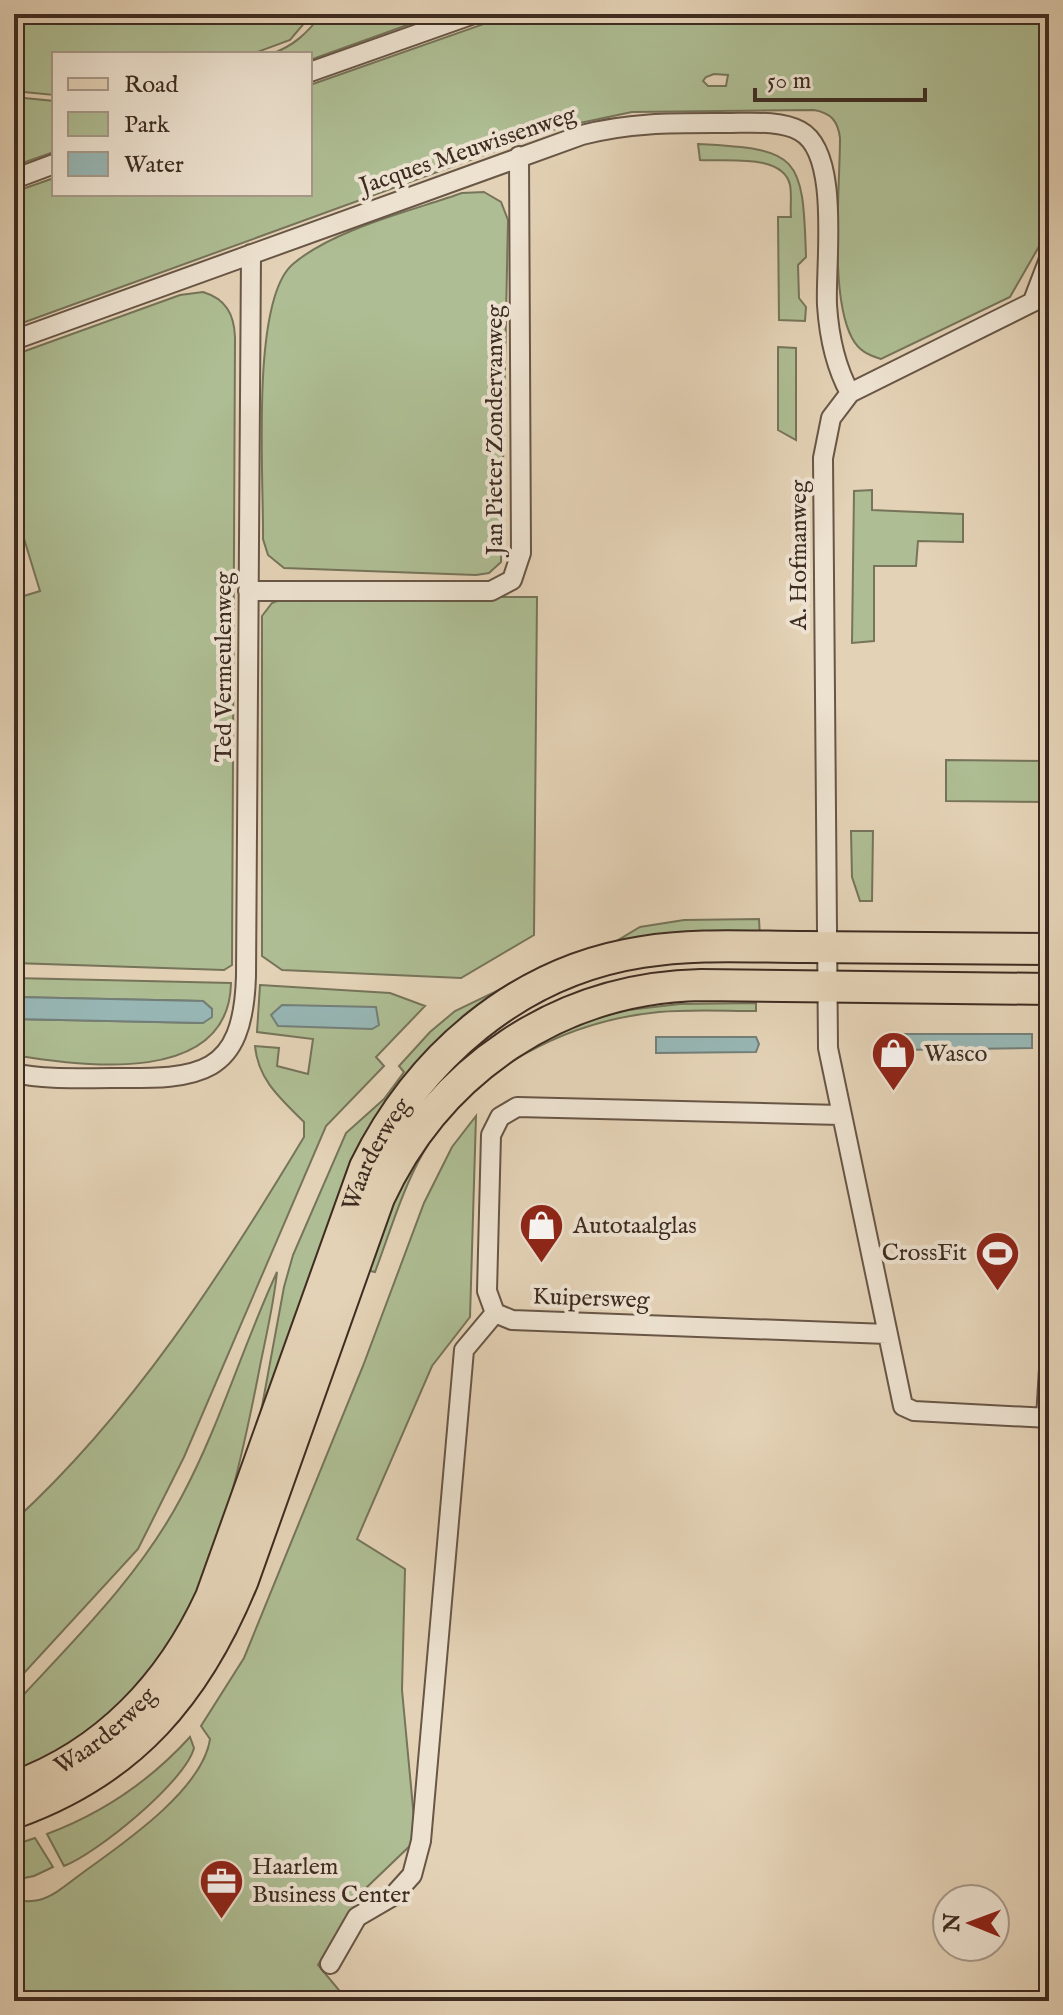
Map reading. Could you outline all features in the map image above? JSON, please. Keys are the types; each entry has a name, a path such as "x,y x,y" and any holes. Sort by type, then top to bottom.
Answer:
{"main road":[{"name":"Waarderweg","path":"21,1798 114,1730 150,1695 189,1642 211,1597 365,1167 389,1122 428,1070 475,1026 511,1001 553,979 607,959 682,948 1049,949"},
{"name":"Waarderweg","path":"21,1798 80,1783 134,1745 180,1698 207,1658 243,1580 379,1198 403,1153 444,1097 480,1064 515,1039 561,1014 606,997 681,986 1049,989"}],"street":[{"path":"312,71 474,14"},
{"name":"Jacques Meuwissenweg","path":"14,340 519,156 604,129 642,125 771,124 800,131 811,140 821,159 827,189 831,337 850,393"},
{"name":"Jan Pieter Zondervanweg","path":"248,591 491,591 503,588 512,580 519,567 521,553 519,156"},
{"path":"14,179 52,165"},
{"name":"Ted Vermeulenweg","path":"14,1073 31,1077 161,1078 209,1067 237,1038 245,1006 251,254"},
{"path":"850,393 1041,298 1049,259"},
{"name":"A. Hofmanweg","path":"850,393 831,418 824,443 828,1048 840,1115 903,1406 914,1411 1048,1418"},
{"path":"330,1964 357,1917 393,1896 412,1875 421,1841 464,1350 495,1313 487,1291 491,1135 500,1117 517,1107 840,1115"},
{"name":"Kuipersweg","path":"495,1313 512,1320 887,1334"},
{"path":"1048,1418 1049,1369"}],"green space":[{"path":"14,14 312,14 290,40 257,52 52,52 52,95 14,91"},
{"path":"322,14 438,14 312,59 312,52 276,52 300,38"},
{"path":"512,14 1049,14 1049,229 1010,297 881,359 858,346 845,319 838,269 840,138 833,119 814,110 632,112 561,127 14,326 14,192 52,179 52,196 312,196 312,84","holes":["714,74 728,75 726,86 708,86 703,81"]},
{"path":"14,97 52,101 52,153 14,166 14,157 24,153 14,138"},
{"path":"698,144 757,149 776,155 789,164 797,178 805,223 806,257 798,265 799,298 806,307 805,321 779,320 778,217 791,217 791,189 785,175 776,168 752,161 700,160"},
{"path":"484,192 501,202 508,220 501,562 489,573 476,575 284,568 268,555 263,539 262,393 270,314 279,284 293,264 351,231 462,193"},
{"path":"203,292 218,299 227,308 235,337 232,965 224,970 14,963 14,599 40,591 14,506 14,355 180,295"},
{"path":"778,347 796,348 796,440 778,430"},
{"path":"872,490 872,510 963,514 963,542 918,541 916,566 874,566 874,641 852,643 854,491"},
{"path":"290,596 537,597 534,935 461,978 282,970 262,956 262,616 272,603"},
{"path":"946,760 1049,761 1049,802 946,801"},
{"path":"851,831 873,831 872,901 860,901 852,877"},
{"path":"759,919 760,938 646,943 444,1043 251,1466 284,1287 293,1255 346,1133 384,1099 404,1072 399,1066 430,1032 455,1011 530,975 613,943 640,927 684,920"},
{"path":"14,978 231,983 224,1016 206,1039 180,1054 148,1062 113,1065 14,1055 14,1019 203,1023 212,1009 203,1001 14,997"},
{"path":"260,985 390,993 425,1006 376,1057 384,1066 326,1126 184,1457 138,1549 14,1684 14,1521 57,1479 136,1388 207,1290 304,1137 304,1122 266,1079 255,1046 279,1048 277,1066 308,1074 313,1039 257,1032"},
{"path":"756,1003 756,1011 659,1012 589,1026 523,1055 493,1074 466,1097 443,1123 423,1153 403,1196 375,1272 370,1271 377,1226 408,1157 499,1057 594,1018 628,1010 680,1004"},
{"path":"476,1116 470,1317 432,1366 357,1539 405,1569 402,1690 416,1840 365,1889 318,1965 348,2001 14,2001 14,1900 36,1901 51,1895 120,1846 178,1795 204,1758 210,1739 201,1726 244,1658 363,1366 424,1203 452,1147"},
{"path":"277,1272 245,1439 224,1521 194,1600 176,1636 140,1685 108,1715 72,1741 14,1771 14,1705 105,1606 165,1525 196,1469"},
{"path":"190,1737 194,1748 187,1762 157,1797 97,1847 64,1866 47,1834 68,1826 124,1794 159,1768"},
{"path":"35,1838 53,1867 34,1876 14,1880 14,1845"}],"water":[{"path":"14,997 203,1001 212,1009 212,1017 203,1023 14,1019"},
{"path":"282,1005 376,1007 379,1025 372,1029 278,1026 271,1015"},
{"path":"897,1034 1032,1034 1032,1048 897,1050"},
{"path":"656,1037 756,1037 759,1044 756,1052 656,1053"}],"place":[{"name":"Wasco","path":"893,1093"},
{"name":"Autotaalglas","path":"542,1265"},
{"name":"CrossFit","path":"998,1292"},
{"name":"Haarlem Business Center","path":"221,1920"}]}
